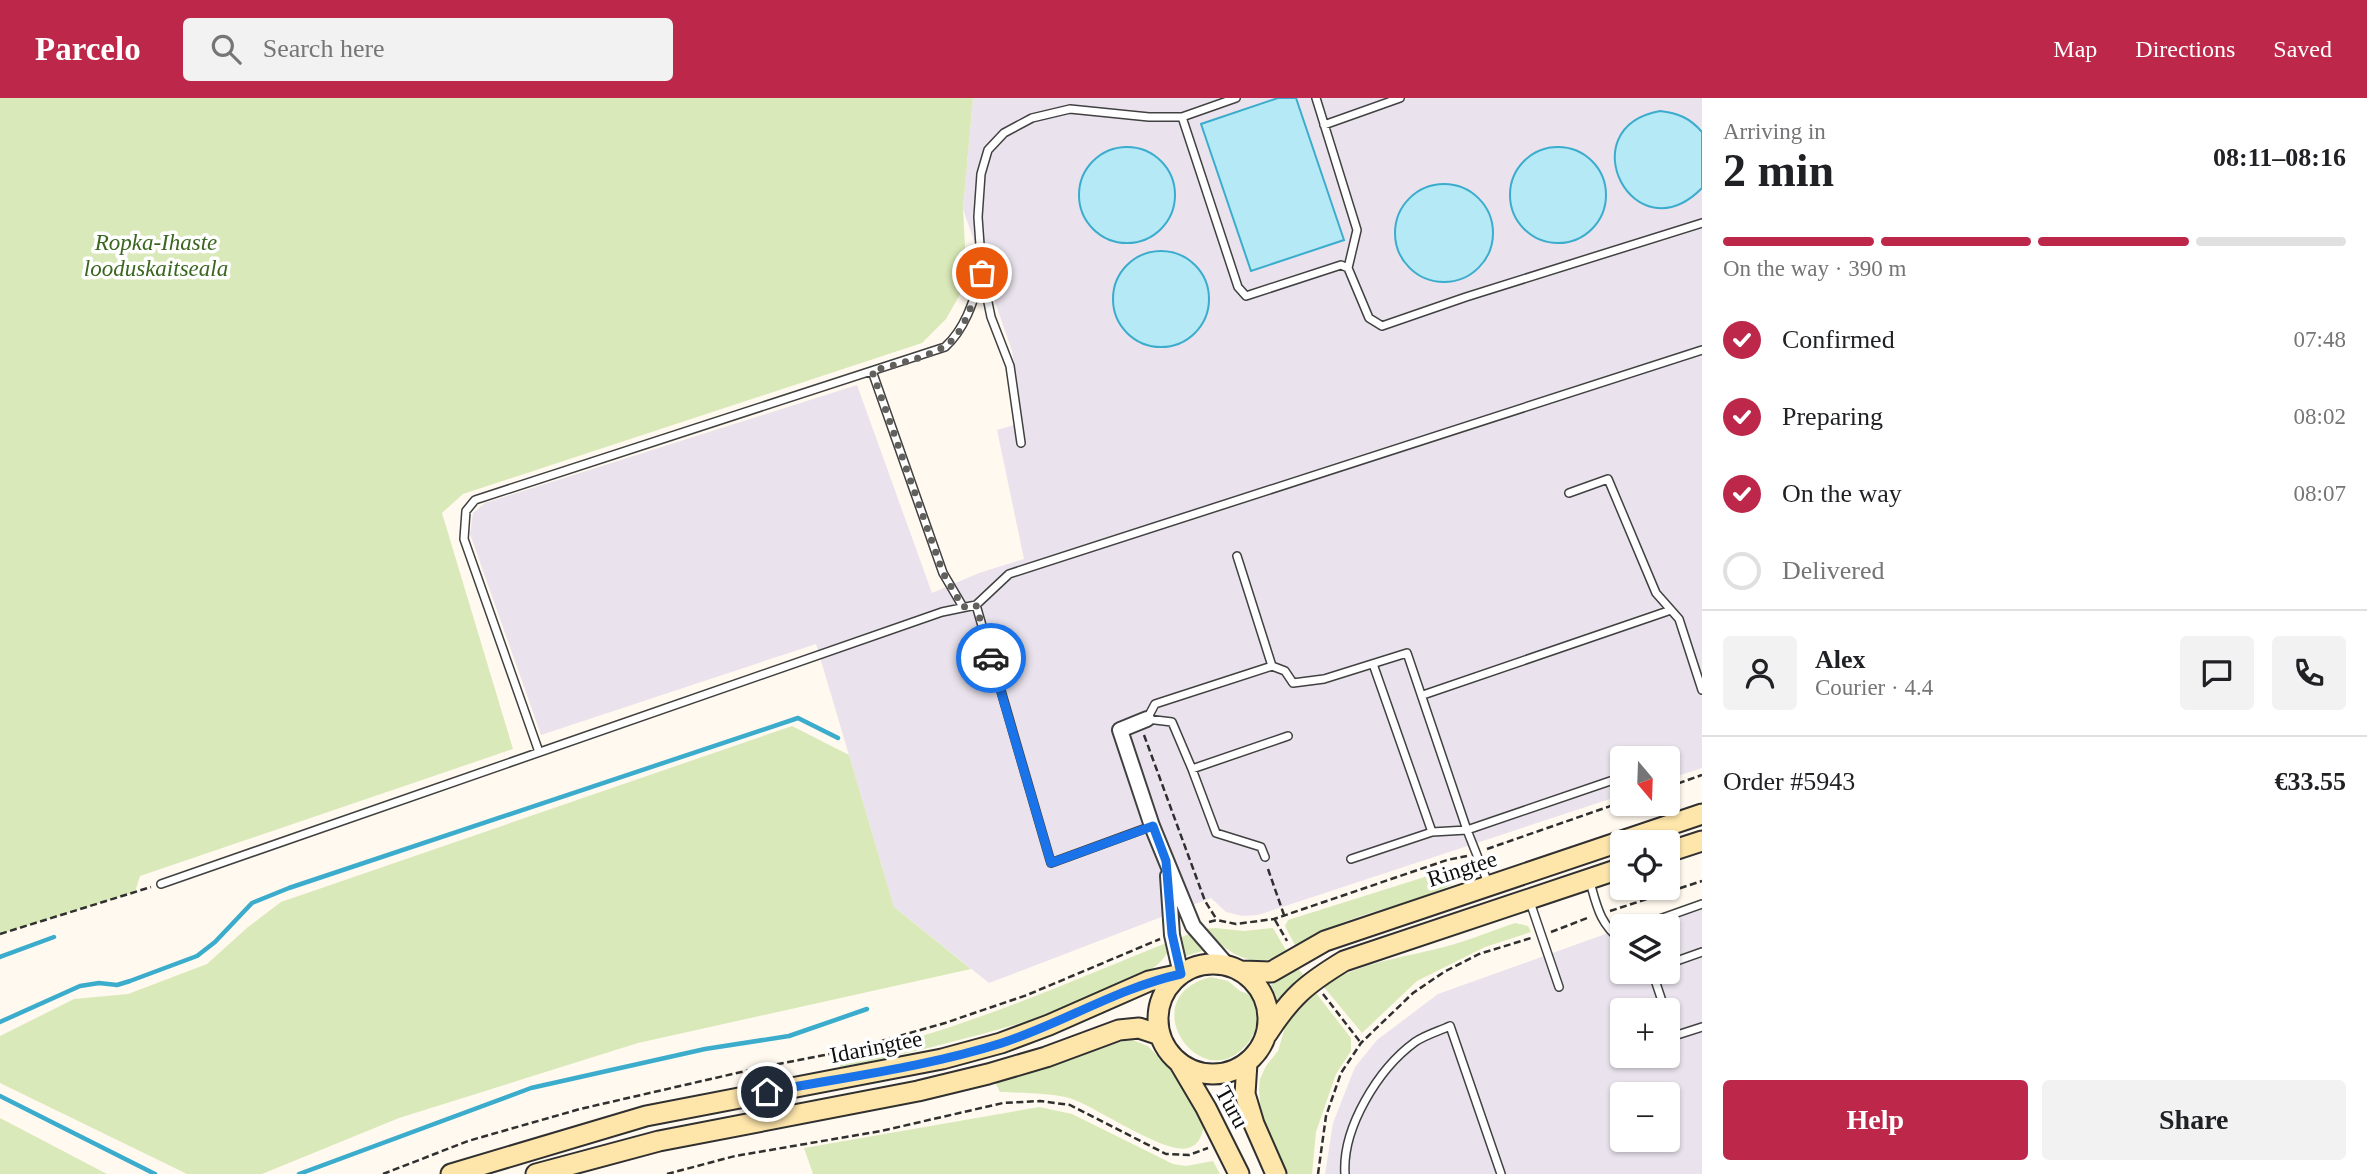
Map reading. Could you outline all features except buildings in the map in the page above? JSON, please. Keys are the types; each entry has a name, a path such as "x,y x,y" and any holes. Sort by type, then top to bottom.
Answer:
{"main road":[{"name":"Ringtee","path":"1234,968 1271,972 1325,941 1702,814"},
{"path":"1680,848 1702,841"},
{"path":"1267,1034 1269,1016 1265,998 1255,983 1234,968 1211,963 1195,966 1168,986 1160,1001 1157,1018 1160,1035 1171,1056 1190,1070 1214,1075 1237,1070 1256,1055 1285,1006 1312,981 1345,961 1610,872"},
{"name":"Idaringtee","path":"451,1174 646,1116 942,1059 1049,1026 1149,981 1181,974"},
{"path":"536,1174 659,1141 918,1091 988,1074 1046,1057 1119,1030 1139,1028 1160,1035"},
{"name":"Turu","path":"1247,1063 1245,1094 1254,1124 1276,1174"},
{"name":"Turu","path":"1180,1064 1239,1174"}],"street":[{"path":"1143,721 1120,730 1153,826 1193,926 1234,968"},
{"path":"1166,861 1172,934 1181,974"}],"lane":[{"path":"1021,443 1010,366 991,317 982,273 978,217 981,174 988,150 1004,133 1032,118 1070,109 1149,117 1182,117 1236,98"},
{"path":"1316,98 1357,230 1348,268 1369,318 1382,326 1702,223"},
{"path":"1324,125 1400,98"},
{"path":"1182,117 1238,287 1247,296 1341,265 1348,268"},
{"path":"539,752 464,539 466,511 475,500 945,347 953,340 972,304 982,273"},
{"path":"162,884 942,612 976,605 1009,574 1702,350"},
{"path":"872,371 943,573 963,607"},
{"path":"1569,493 1608,479 1656,593 1679,619 1702,690"},
{"path":"1237,556 1272,666"},
{"path":"976,605 1051,863 1153,826"},
{"path":"1423,695 1671,610"},
{"path":"1143,721 1155,704 1272,666 1285,671 1293,683 1324,679 1407,653 1467,830 1489,886"},
{"path":"1373,664 1432,832"},
{"path":"1143,721 1172,722 1216,833 1261,847 1265,857"},
{"path":"1192,769 1288,736"},
{"path":"1351,859 1432,832 1467,830 1610,781"},
{"path":"1590,878 1598,915 1610,926"},
{"path":"1529,898 1559,987"},
{"path":"1674,914 1702,904"},
{"path":"1680,960 1702,952"},
{"path":"1345,1174 1355,1117 1380,1076 1416,1041 1450,1026 1501,1174"},
{"path":"1680,1034 1702,1027"}],"path":[{"path":"1143,721 1205,901 1217,920"},
{"path":"1680,783 1702,775"},
{"path":"1193,926 1217,920 1236,924 1274,919 1447,860 1476,854 1497,844 1610,806"},
{"path":"1265,857 1284,915"},
{"path":"1318,1174 1326,1116 1341,1073 1362,1043 1413,993 1444,972 1479,954 1702,881"},
{"path":"0,934 80,907 162,884"},
{"path":"1274,919 1291,947"},
{"path":"383,1174 468,1141 580,1109 850,1050 945,1023 1027,995 1172,934"},
{"path":"1321,991 1362,1043"},
{"path":"667,1174 735,1156 881,1131 1003,1103 1040,1101 1070,1105 1166,1154 1189,1156 1224,1142"}],"shaded area":[{"path":"973,98 1702,98 1702,768 1680,775 1680,746 1610,746 1610,799 1258,915 1242,916 1226,912 1211,898 989,983 894,907 816,644 541,735 470,534 473,513 485,503 857,385 932,593 979,573 1024,559 997,430 1022,423 1012,351 963,209"},
{"path":"1702,900 1702,1174 1325,1174 1333,1123 1355,1067 1377,1040 1438,994 1610,932 1610,984 1680,984 1680,914 1662,914"}],"green space":[{"name":"Ropka-Ihaste looduskaitseala","path":"0,98 973,98 963,209 967,282 946,319 922,343 463,494 442,513 513,749 140,876 135,892 0,934"},
{"path":"792,726 849,755 894,907 971,969 638,1043 399,1118 262,1174 187,1174 0,1083 0,1036 74,999 128,994 207,964 281,902"},
{"path":"1469,863 1466,877 1450,886 1347,921 1296,947 1285,926 1288,920"},
{"path":"1515,923 1528,926 1531,932 1485,947 1417,981 1362,1033 1323,986 1363,967 1453,945"},
{"path":"1273,928 1287,952 1264,960 1242,957 1232,953 1204,929 1244,931"},
{"path":"1191,933 1202,951 1186,956 1180,938"},
{"path":"1166,943 1167,953 1149,971 1114,990 1068,1008 912,1052 840,1067 840,1057 965,1022"},
{"path":"1297,967 1305,977 1275,1004 1268,987"},
{"path":"1211,977 1228,981 1240,991 1254,996 1257,1008 1254,1032 1248,1043 1230,1058 1211,1060 1195,1053 1182,1039 1175,1022 1176,1004 1187,988"},
{"path":"1316,993 1351,1038 1351,1051 1336,1074 1316,1132 1312,1174 1288,1174 1261,1113 1260,1079 1278,1051 1286,1024"},
{"path":"1130,1039 1148,1046 1169,1068 1205,1123 1200,1139 1192,1147 1165,1145 1075,1100 1059,1096 1000,1092 995,1082"},
{"path":"1039,1107 1072,1114 1173,1164 1186,1166 1213,1161 1220,1174 813,1174 804,1148"},
{"path":"0,1118 107,1174 0,1174"}],"water":[{"path":"1278,98 1296,98 1344,240 1251,271 1201,124"},
{"path":"1660,111 1683,117 1702,132 1702,188 1677,205 1654,207 1635,198 1621,182 1615,161 1618,140 1633,122"},
{"path":"1118,147 1136,147 1154,155 1167,168 1175,186 1172,214 1154,235 1136,243 1118,243 1100,235 1087,222 1079,204 1079,186 1087,168 1100,155"},
{"path":"1549,147 1567,147 1585,155 1598,168 1606,186 1603,214 1585,235 1567,243 1549,243 1531,235 1518,222 1510,204 1510,186 1518,168 1531,155"},
{"path":"1444,184 1463,188 1478,199 1489,214 1493,233 1489,252 1478,267 1463,278 1444,282 1425,278 1410,267 1399,252 1395,233 1399,214 1410,199 1425,188"},
{"path":"1152,251 1170,251 1188,259 1201,272 1209,290 1206,318 1188,339 1170,347 1152,347 1134,339 1121,326 1113,308 1113,290 1121,272 1134,259"}],"waterway":[{"path":"0,1022 80,986 99,983 117,985 197,956 215,942 252,903 289,888 798,718 838,738"},
{"path":"0,957 54,937"},
{"path":"299,1174 531,1088 705,1049 789,1036 867,1009"},
{"path":"0,1096 155,1174"}],"way so far":[{"path":"982,273 972,304 953,340 945,347 872,371 943,573 963,607 976,605 991,658"}],"route":[{"path":"767,1092 942,1059 1001,1043 1049,1026 1149,981 1181,974 1172,934 1166,861 1153,826 1051,863 991,658"}]}
